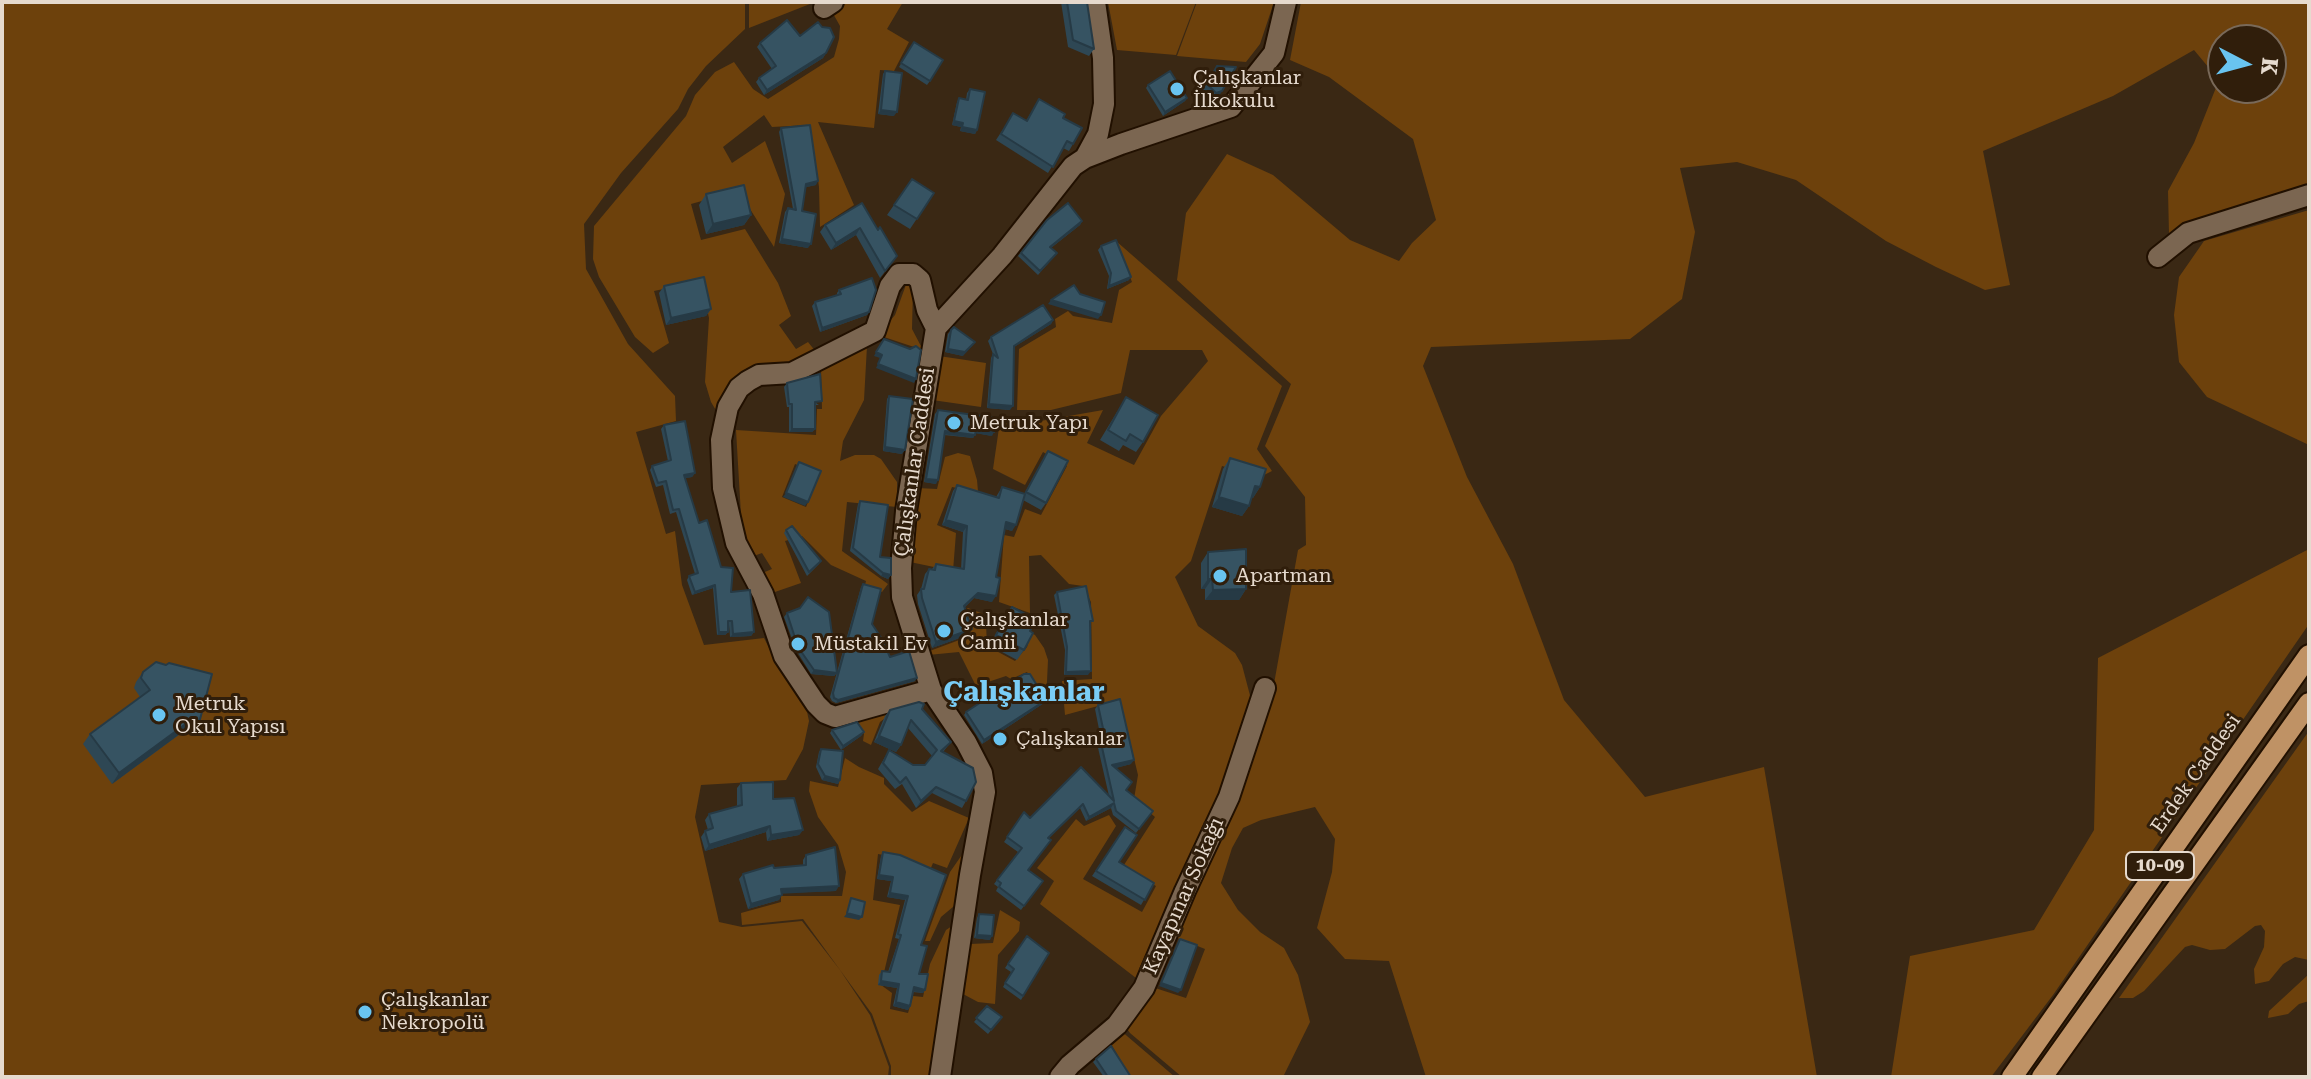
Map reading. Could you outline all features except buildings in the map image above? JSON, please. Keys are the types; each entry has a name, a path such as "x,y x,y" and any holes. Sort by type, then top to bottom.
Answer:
{"main road":[{"name":"Erdek Caddesi","path":"2012,1077 2309,655"},
{"name":"10-09","path":"2042,1077 2309,703"}],"street":[{"path":"1085,158 1098,134 1104,104 1103,58 1095,2"},
{"path":"931,690 835,717 816,704 784,656 763,594 736,543 723,488 721,440 728,407 739,388 759,375 792,373 870,335 879,325 894,279 899,274 913,274 920,280 927,310 936,328 1002,256 1064,174 1085,158 1231,107 1274,53 1286,2"},
{"path":"2158,257 2188,233 2309,195"},
{"name":"Çalışkanlar Caddesi","path":"936,328 913,461 901,568 902,597 931,690 966,742 982,773 985,792 940,1077"},
{"name":"Kayapınar Sokağı","path":"1060,1077 1117,1025 1144,988 1229,797 1265,688"}],"shaded area":[{"path":"2,2 745,2 745,29 706,66 688,89 678,109 621,173 584,224 586,269 628,344 675,396 676,421 636,432 666,534 675,531 682,585 704,645 764,638 778,666 806,707 809,721 803,749 786,780 701,785 695,817 719,922 742,927 802,921 870,1015 889,1067 888,1077 2,1077"},
{"path":"749,2 815,2 749,28"},
{"path":"842,2 903,2 887,29 909,42 894,71 880,70 874,128 818,122 854,205 820,227 819,187 810,125 772,127 764,115 723,147 732,163 765,141 785,194 774,247 750,209 743,210 738,191 691,204 701,240 745,229 778,283 791,316 779,325 796,349 808,342 816,352 780,368 717,412 705,382 709,318 701,281 654,291 669,343 653,353 635,337 599,277 593,259 594,226 686,116 695,95 715,72 734,62 753,89 768,99 834,57 840,26 831,10"},
{"path":"1108,2 1196,2 1176,55 1117,50"},
{"path":"1197,2 1274,2 1260,44 1246,62 1177,56"},
{"path":"1301,2 2309,2 2309,187 2169,234 2168,191 2194,143 2209,104 2287,104 2287,24 2207,24 2207,66 2194,50 2113,96 1983,151 2010,285 1985,290 1936,267 1886,241 1796,180 1737,162 1680,168 1695,232 1682,299 1630,339 1431,347 1423,366 1467,477 1513,564 1564,700 1645,797 1764,767 1817,1077 1426,1077 1389,961 1345,959 1317,928 1332,872 1335,839 1315,807 1261,820 1243,828 1232,848 1221,883 1238,910 1260,932 1284,948 1298,975 1310,1022 1283,1077 1182,1077 1130,1033 1122,1022 1152,987 1186,998 1205,949 1175,937 1236,799 1270,706 1298,550 1306,545 1305,497 1265,446 1291,384 1177,280 1186,213 1227,154 1273,175 1350,240 1399,261 1412,243 1436,220 1413,139 1329,77 1290,60"},
{"path":"2309,210 2309,445 2207,397 2179,362 2174,315 2179,277 2204,241"},
{"path":"1116,241 1282,386 1257,449 1272,471 1260,477 1222,466 1191,561 1175,577 1198,626 1235,653 1242,665 1252,703 1223,795 1136,978 1040,904 1054,881 1037,868 1076,819 1084,826 1109,815 1116,826 1083,879 1142,912 1156,886 1122,868 1155,817 1134,799 1138,775 1120,700 1065,715 1062,681 1092,679 1091,602 1083,586 1069,584 1041,555 1029,556 1030,613 999,602 1004,535 1014,537 1025,509 1041,515 1067,466 1043,452 1025,485 993,469 1000,421 1029,423 1103,410 1087,443 1134,465 1161,416 1208,361 1202,350 1130,350 1121,393 1051,410 1017,410 1019,349 1056,327 1055,319 1068,311 1073,316 1112,323 1119,290 1132,282"},
{"path":"907,282 911,282 913,288 912,329 923,350 878,335 895,315"},
{"path":"867,346 864,400 843,441 840,461 855,455 874,455 881,459 897,482 897,507 847,502 842,551 888,584 882,592 831,565 802,536 785,541 801,583 772,593 760,574 772,569 762,553 751,557 742,532 736,430 816,435 817,409 822,409 821,368","holes":["795,464 820,474 806,507 782,497"]},
{"path":"939,356 986,363 981,407 932,400"},
{"path":"958,453 970,456 977,480 980,514 968,511 971,491 952,487 937,525 956,533 953,571 910,562 917,488 937,489 945,457"},
{"path":"2309,549 2309,624 2053,995 1991,1077 1891,1077 1910,956 2034,930 2094,830 2098,658"},
{"path":"968,608 989,616 986,624 987,646 1015,661 1027,647 1031,633 1035,635 1048,660 1046,703 1027,672 1011,679 1006,676 976,686 959,652 928,655 927,652 970,636 963,612"},
{"path":"892,704 888,716 880,722 871,745 863,741 864,734 855,716"},
{"path":"2309,731 2309,960 2295,957 2283,964 2269,981 2255,984 2254,969 2264,947 2265,931 2261,925 2255,926 2225,949 2185,947 2144,991 2133,998 2119,998"},
{"path":"845,758 884,778 884,784 912,812 929,801 969,818 947,868 933,863 930,870 878,854 873,900 900,905 881,985 892,993 890,1009 908,1013 913,996 923,997 930,964 946,930 952,926 930,1077 891,1077 891,1066 872,1014 803,919 742,925 741,913 781,902 781,896 842,896 846,872 838,845 818,817 809,791 810,781 838,787"},
{"path":"966,849 960,901 941,917 930,941 925,941 950,872"},
{"path":"1000,910 1020,922 1019,931 998,955 995,1004 978,1002 963,994 970,944 993,943"},
{"path":"2309,974 2309,1001 2299,1004 2288,1014 2268,1018 2269,1011"},
{"path":"1120,1030 1175,1077 1130,1077 1110,1042"}],"place":[{"name":"Çalışkanlar İlkokulu","path":"1177,89"},
{"name":"Metruk Yapı","path":"954,423"},
{"name":"Apartman","path":"1220,576"},
{"name":"Çalışkanlar Camii","path":"944,631"},
{"name":"Müstakil Ev","path":"798,644"},
{"name":"Metruk Okul Yapısı","path":"159,715"},
{"name":"Çalışkanlar","path":"1000,739"},
{"name":"Çalışkanlar Nekropolü","path":"365,1012"}],"district":[{"name":"Çalışkanlar","path":"1024,693"}]}
